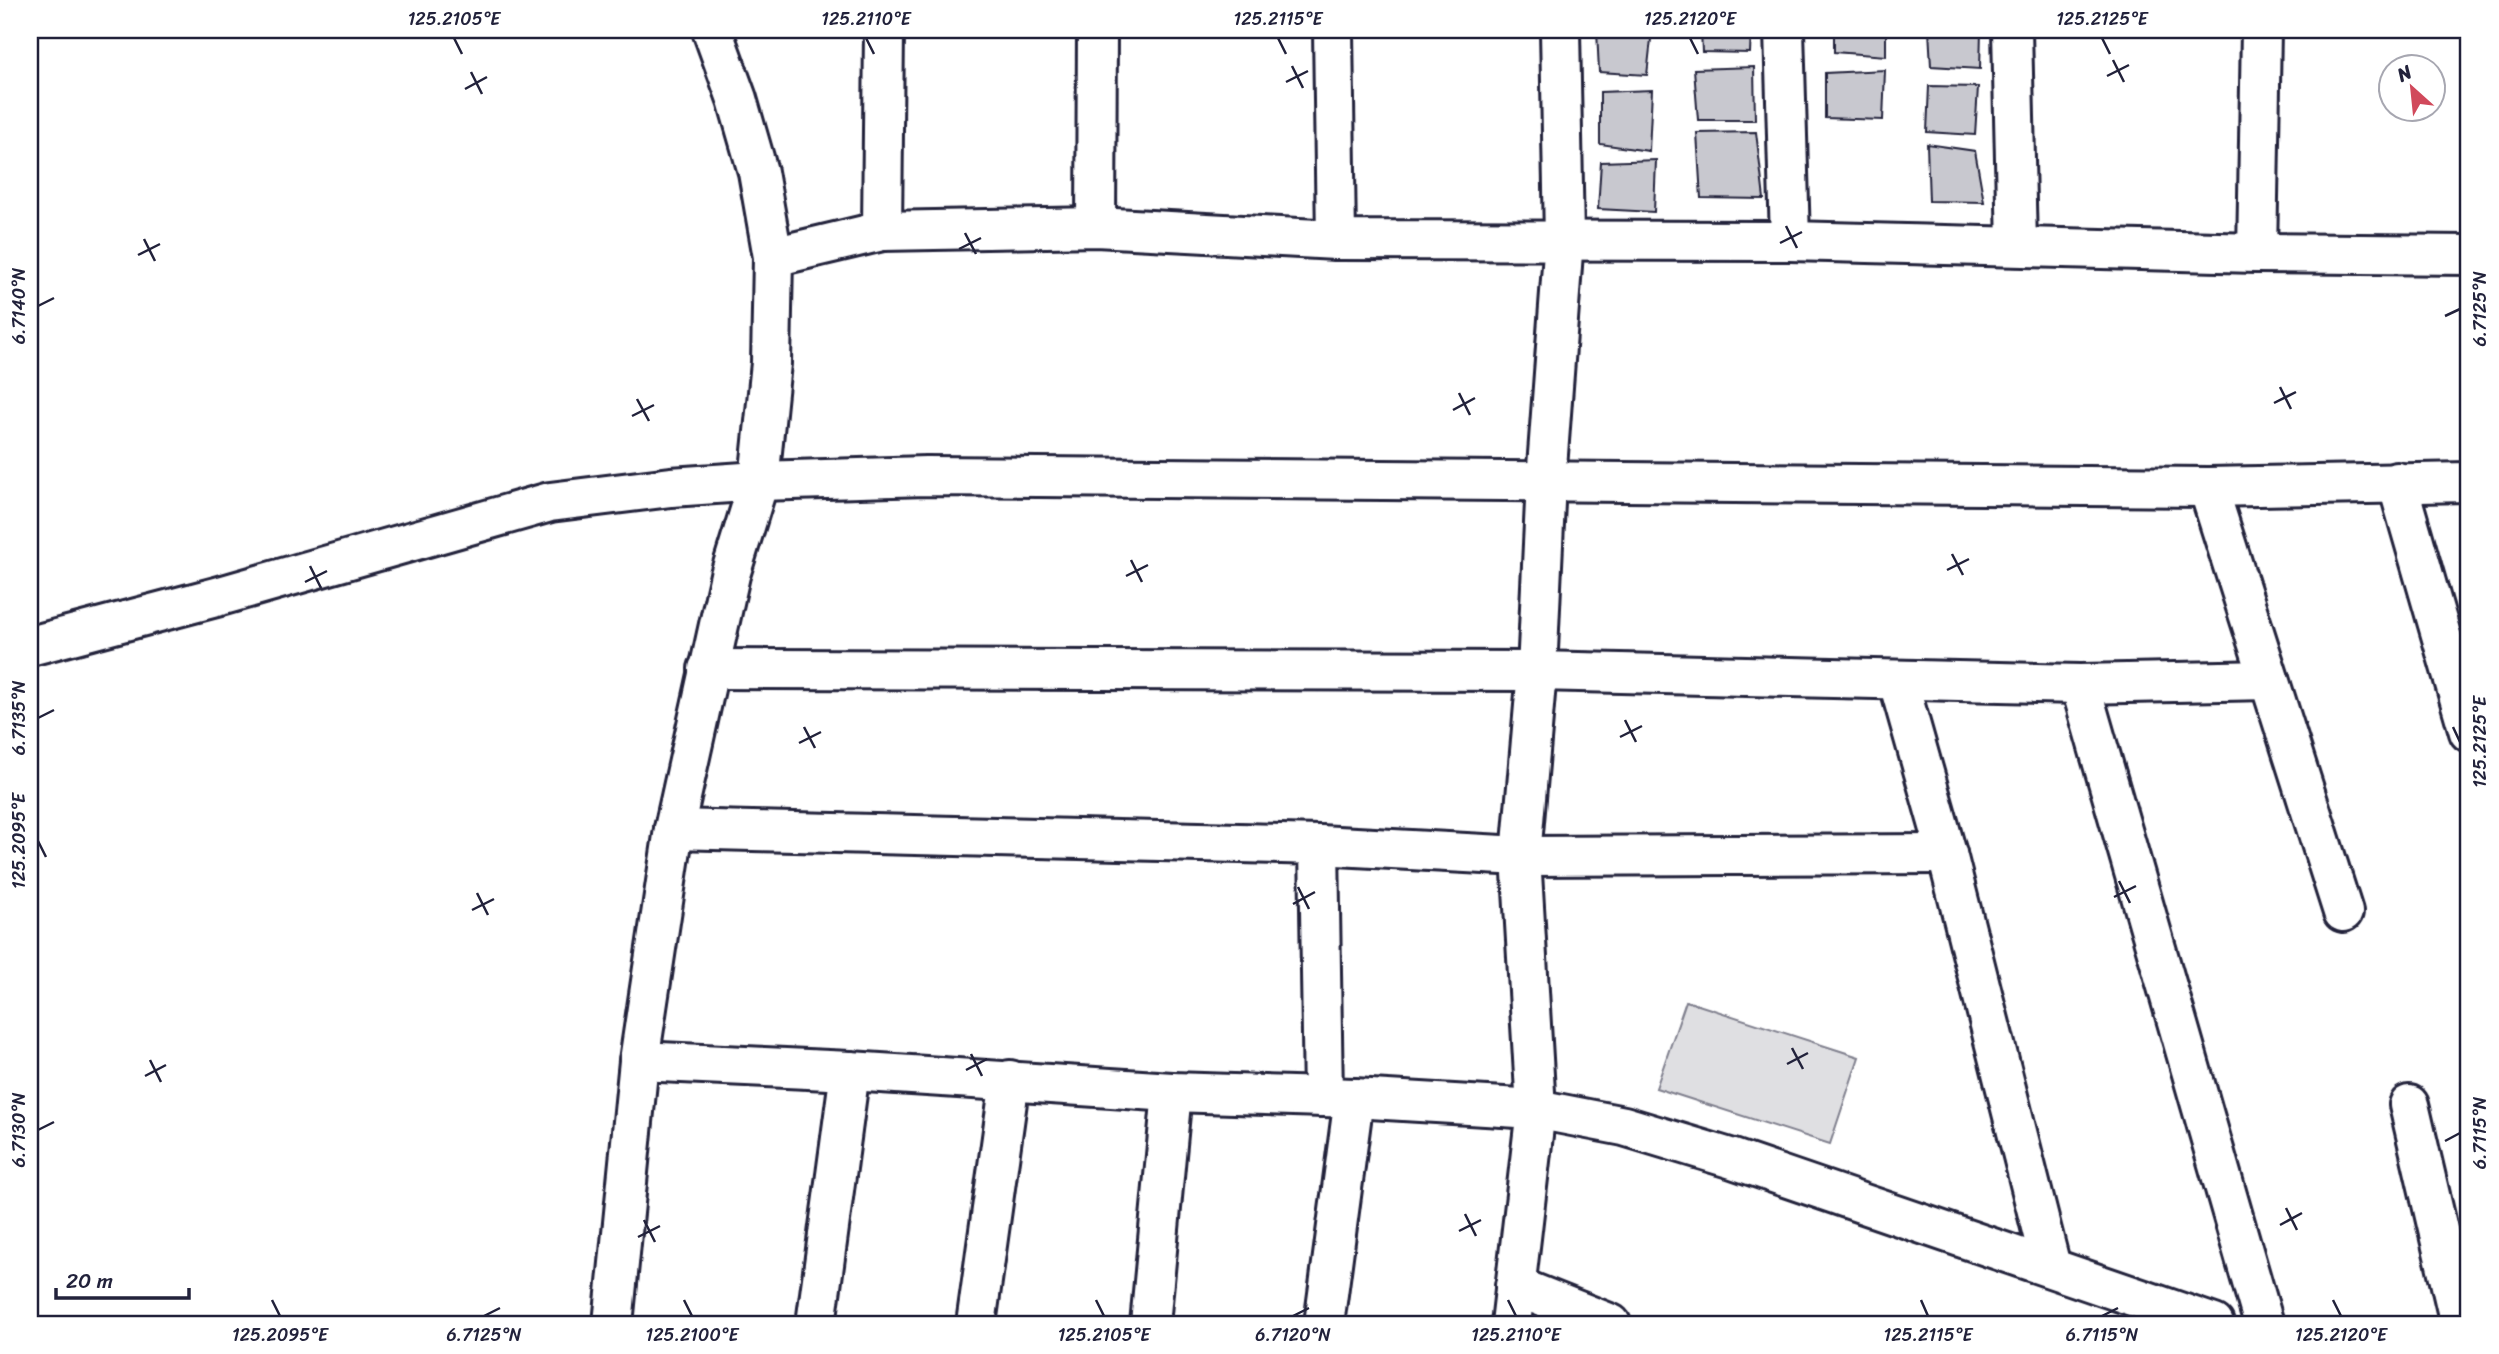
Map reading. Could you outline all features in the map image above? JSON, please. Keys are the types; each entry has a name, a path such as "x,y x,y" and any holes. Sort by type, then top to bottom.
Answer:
{"street":[{"path":"613,1324 639,1061 674,829 730,575 759,481 771,363 773,257 758,172 737,99 712,30"},
{"path":"882,231 884,30"},
{"path":"1096,228 1097,30"},
{"path":"1333,30 1336,240"},
{"path":"1511,1324 1536,1109 1521,856 1537,671 1546,481 1564,239 1560,30"},
{"path":"1784,30 1790,241"},
{"path":"2012,30 2017,246"},
{"path":"2257,253 2260,30"},
{"path":"773,257 882,231 1096,228 1336,240 1790,241 2257,253 2469,255"},
{"path":"30,646 219,596 551,502 671,486 926,476 2208,487 2469,482"},
{"path":"2397,482 2469,732"},
{"path":"2208,487 2343,912"},
{"path":"708,669 1537,671 2080,684 2269,680"},
{"path":"1898,681 1947,854 2051,1268"},
{"path":"2080,684 2264,1324"},
{"path":"674,829 1319,845 1521,856 1947,854"},
{"path":"1319,845 1339,1097 1324,1324"},
{"path":"639,1061 850,1070 1172,1092 1339,1097 1536,1109 1624,1126 1733,1159 2214,1324"},
{"path":"816,1324 850,1070"},
{"path":"976,1324 1010,1080"},
{"path":"1150,1324 1172,1092"},
{"path":"2409,1105 2460,1324"},
{"path":"1515,1286 1611,1324"}],"shaded area":[{"path":"1686,1001 1859,1057 1830,1144 1656,1088"}],"building":[{"path":"1597,30 1652,30 1647,75 1599,72"},
{"path":"1701,30 1751,30 1750,53 1702,52"},
{"path":"1834,30 1886,30 1886,56 1834,52"},
{"path":"1929,30 1981,30 1980,69 1931,66"},
{"path":"1754,67 1755,120 1698,120 1694,69"},
{"path":"1885,70 1883,120 1825,118 1825,73"},
{"path":"1929,86 1978,87 1975,135 1927,132"},
{"path":"1652,90 1649,151 1600,144 1600,92"},
{"path":"1756,132 1764,199 1701,198 1697,133"},
{"path":"1927,144 1975,151 1984,202 1929,201"},
{"path":"1656,160 1654,212 1598,209 1601,162"}]}
